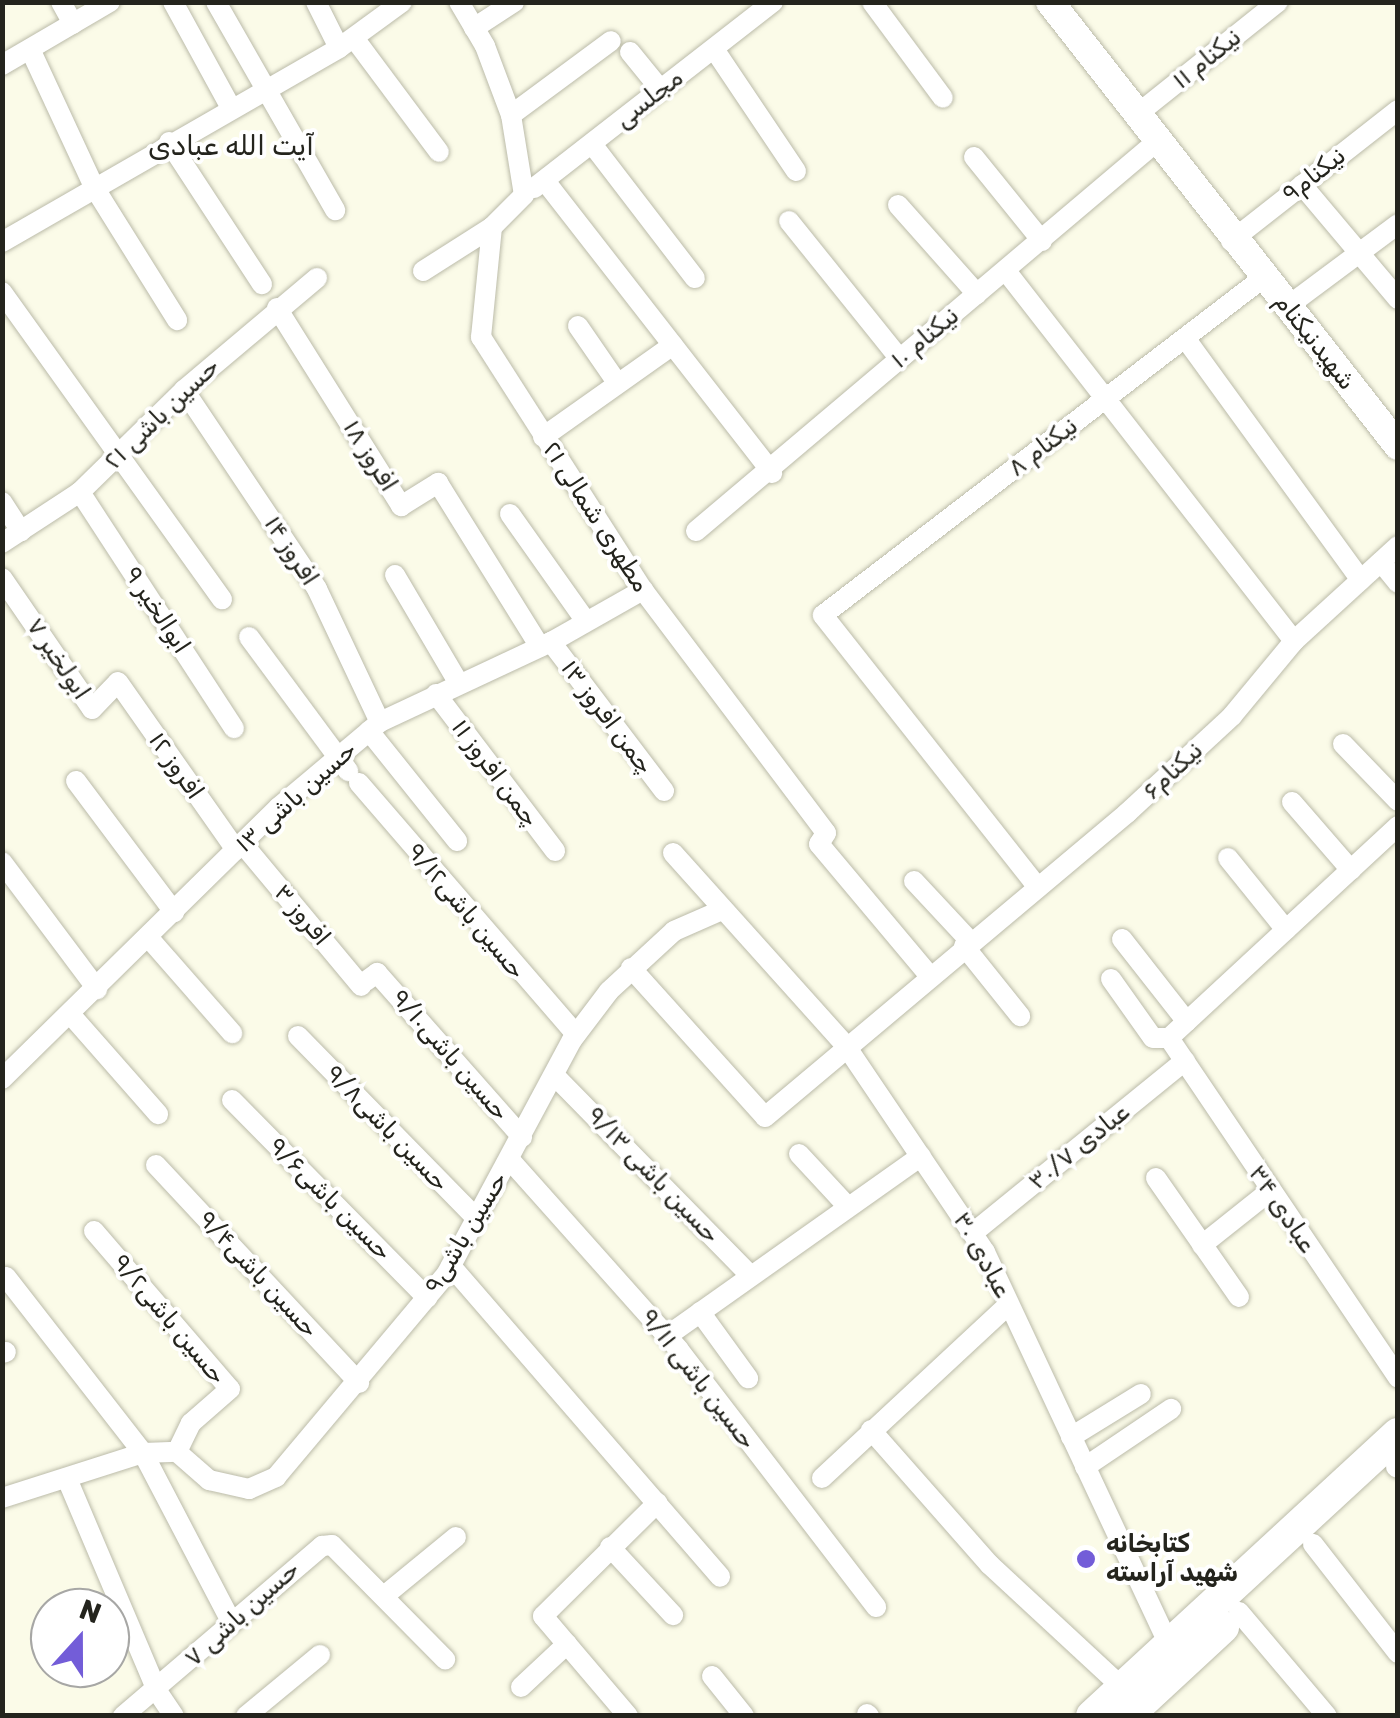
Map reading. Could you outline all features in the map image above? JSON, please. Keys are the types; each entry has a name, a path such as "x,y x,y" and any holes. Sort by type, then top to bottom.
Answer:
{"main road":[{"path":"1092,1716 1127,1708 1398,1434"},
{"path":"1175,1656 1238,1612 1397,1467"}],"street":[{"path":"61,2 73,24"},
{"path":"2,65 110,2"},
{"path":"174,2 230,106"},
{"path":"216,2 335,210"},
{"path":"316,2 439,152"},
{"path":"2,242 230,106 347,43 402,2"},
{"path":"423,271 492,227 524,195 511,114 459,2"},
{"path":"474,28 514,2"},
{"path":"872,2 943,98"},
{"name":"شهیدنیکنام","path":"1050,2 1231,241 1392,429"},
{"name":"نیکنام ۱۱","path":"1135,116 1274,4"},
{"name":"مجلسی","path":"524,195 714,49 763,5"},
{"path":"511,114 620,47 660,90"},
{"path":"30,49 94,188 177,320"},
{"path":"714,49 796,171"},
{"name":"نیکنام۹","path":"1231,241 1302,185 1393,122"},
{"path":"169,142 262,284"},
{"path":"592,144 695,278"},
{"name":"نیکنام ۱۰","path":"696,531 772,473 899,358 1154,144"},
{"path":"974,158 1042,240"},
{"path":"545,181 772,473"},
{"path":"1302,185 1398,299"},
{"path":"898,205 977,294"},
{"path":"789,221 899,358"},
{"path":"1288,306 1398,224"},
{"name":"مطهری شمالی ۲۱","path":"492,227 481,337 643,590 826,832 819,844 929,976"},
{"path":"1006,271 1294,641"},
{"name":"حسین باشی ۲۱","path":"12,537 80,492 184,390 316,278"},
{"name":"نیکنام ۸","path":"1036,886 823,615 1263,278"},
{"path":"2,292 222,599"},
{"name":"افروز ۱۸","path":"277,308 401,506 438,483 546,645"},
{"path":"578,326 618,384"},
{"path":"1185,338 1361,580"},
{"path":"543,437 672,345"},
{"name":"افروز ۱۴","path":"184,390 318,589 375,727 457,840"},
{"name":"ابوالخیر ۹","path":"80,492 234,728"},
{"path":"2,502 12,537"},
{"path":"510,514 585,620"},
{"name":"نیکنام۶","path":"631,968 764,1118 1232,716 1294,641 1398,546"},
{"path":"1380,562 1398,583"},
{"path":"395,575 458,682"},
{"name":"ابولخیر ۷","path":"2,578 92,709 118,682"},
{"name":"حسین باشی ۱۳","path":"6,1067 71,1015 239,846 348,771 375,727 458,682 546,645 643,590"},
{"name":"حسین باشی۹/۱۲","path":"250,637 348,771 576,1034"},
{"name":"چمن افروز ۱۳","path":"546,645 664,790"},
{"name":"افروز ۱۲","path":"118,682 239,846"},
{"name":"چمن افروز ۱۱","path":"436,694 556,851"},
{"path":"1343,744 1398,802"},
{"path":"76,781 174,912"},
{"path":"1292,802 1351,870"},
{"path":"1110,979 1152,1038 1170,1038 1398,826"},
{"name":"افروز ۳","path":"239,846 368,980"},
{"name":"عبادی ۳۰","path":"673,853 846,1046 972,1233 1010,1304 1175,1656"},
{"path":"1228,858 1286,930"},
{"path":"2,862 96,989"},
{"path":"914,881 967,943 1020,1016"},
{"name":"حسین باشی۹","path":"177,1452 209,1480 249,1489 276,1477 359,1383 450,1266 576,1034 631,968 674,931 722,910"},
{"path":"148,937 232,1033"},
{"path":"1122,940 1187,1022"},
{"name":"حسین باشی۹/۱۰","path":"368,980 522,1137"},
{"path":"71,1015 158,1114"},
{"name":"حسین باشی۹/۸","path":"298,1036 477,1219"},
{"name":"عبادی ۳۴","path":"1170,1038 1398,1378"},
{"name":"عبادی ۳۰/۷","path":"972,1233 1185,1061"},
{"name":"حسین باشی ۹/۱۳","path":"554,1075 752,1276"},
{"name":"حسین باشی۹/۶","path":"232,1100 427,1298"},
{"path":"800,1154 848,1208"},
{"path":"666,1336 920,1156"},
{"name":"حسین باشی ۹/۱۱","path":"510,1160 666,1336 876,1607"},
{"name":"حسین باشی۹/۴","path":"156,1165 359,1383"},
{"path":"1156,1178 1239,1297"},
{"path":"1202,1245 1270,1191"},
{"name":"حسین باشی۹/۲","path":"94,1231 230,1388 191,1423 177,1452"},
{"path":"450,1266 720,1577"},
{"path":"6,1277 142,1454 231,1621"},
{"path":"822,1478 1010,1304"},
{"path":"700,1312 748,1378"},
{"path":"1071,1437 1141,1394"},
{"path":"1085,1467 1172,1409"},
{"path":"870,1430 990,1566 1127,1708"},
{"path":"2,1498 68,1481 142,1454 177,1452"},
{"path":"68,1481 107,1588"},
{"path":"628,1716 544,1616 657,1503"},
{"path":"384,1596 456,1537"},
{"path":"1313,1544 1398,1653"},
{"name":"حسین باشی ۷","path":"123,1716 157,1691 231,1621 322,1546 332,1545 445,1660"},
{"path":"610,1547 673,1615"},
{"path":"1238,1612 1327,1716"},
{"path":"130,1639 174,1716"},
{"path":"521,1687 567,1644"},
{"path":"246,1716 320,1654"},
{"path":"712,1676 744,1716"}],"place":[{"name":"کتابخانه شهید آراسته","path":"1086,1559"}],"district":[{"name":"آیت الله عبادی","path":"231,146"}]}
